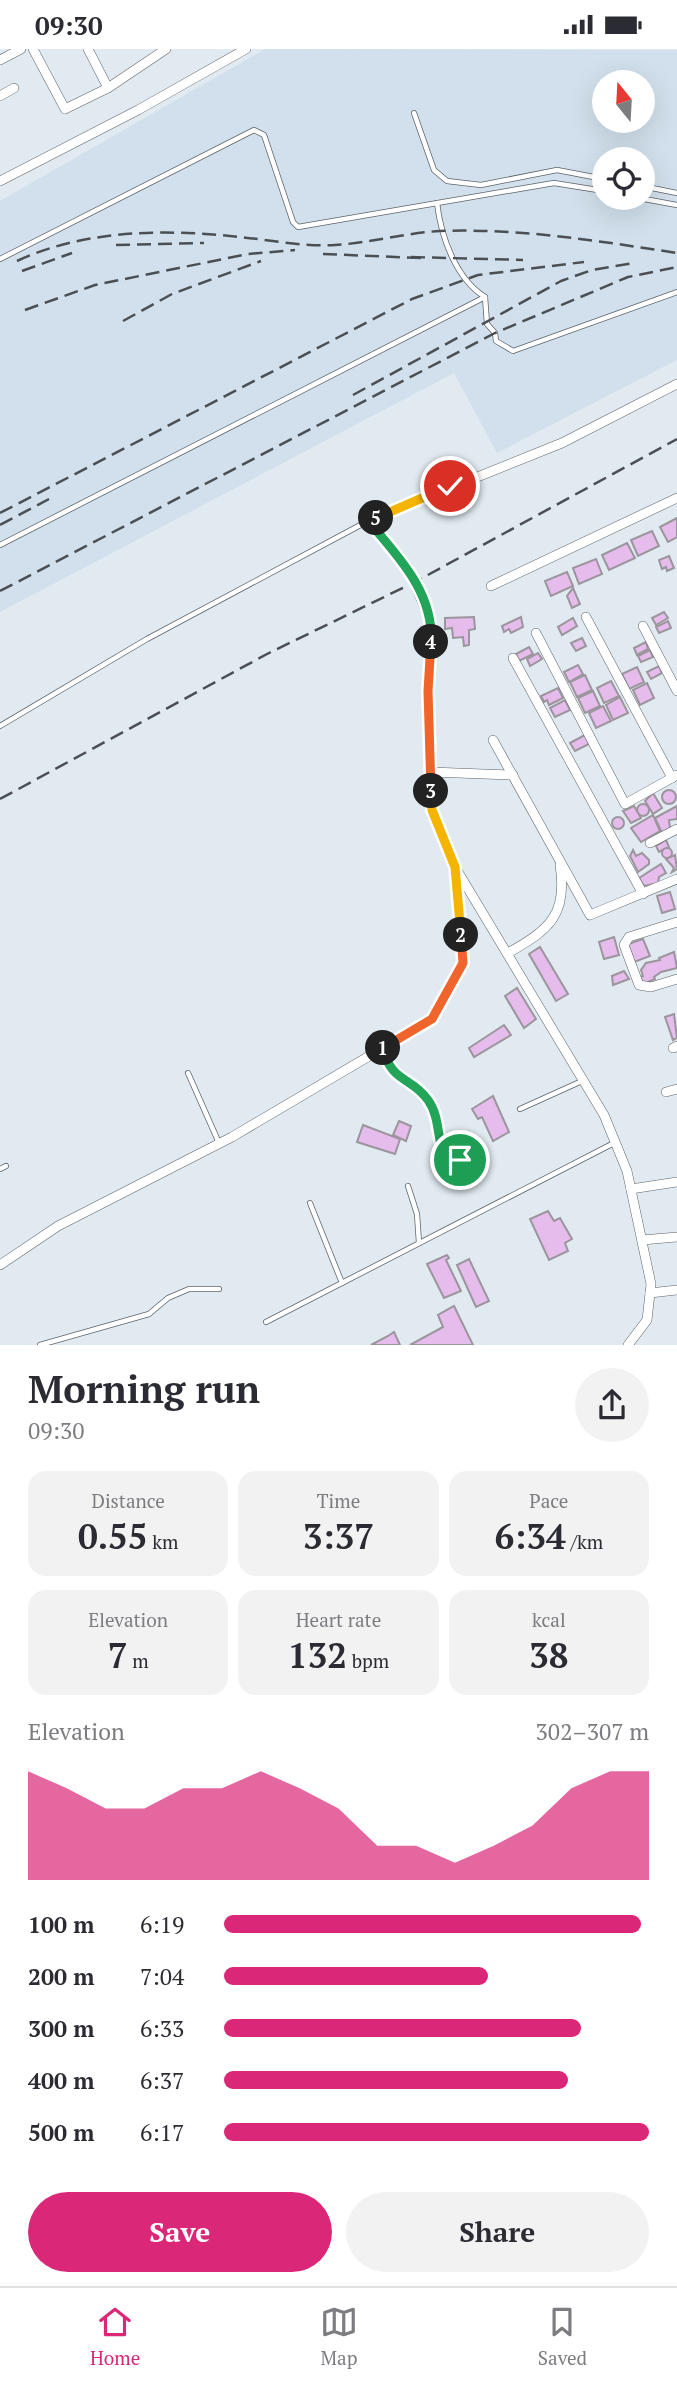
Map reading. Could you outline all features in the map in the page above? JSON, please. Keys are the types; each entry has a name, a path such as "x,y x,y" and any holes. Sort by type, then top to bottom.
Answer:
{"street":[{"path":"0,59 21,49"},
{"path":"33,49 65,109 108,87 152,53 166,49"},
{"path":"88,49 108,87"},
{"path":"0,181 138,110 245,49"},
{"path":"0,96 14,88"},
{"path":"628,1345 647,1320 650,1293 631,1189 615,1143 584,1080 455,867 432,810 428,691 432,625 408,567 368,521 562,443 677,384"},
{"path":"491,586 677,498"},
{"path":"536,633 625,804 674,777 586,617"},
{"path":"643,626 677,691"},
{"path":"513,658 643,894"},
{"path":"493,740 590,915 677,879"},
{"path":"431,772 513,775"},
{"path":"650,843 677,829"},
{"path":"508,953 539,935 556,915 564,886 559,859"},
{"path":"0,1265 58,1226 220,1143 432,1019 463,963 455,867"},
{"path":"677,922 629,937 624,945 639,985 651,987 677,979"},
{"path":"666,1092 677,1089"},
{"path":"631,1189 677,1182"},
{"path":"642,1240 677,1237"},
{"path":"650,1293 677,1290"}],"lane":[{"path":"414,113 434,170 447,181 481,185 557,170 592,177"},
{"path":"0,259 254,130 264,135 293,222 298,227 554,183 592,189"},
{"path":"655,189 677,193"},
{"path":"655,201 677,205"},
{"path":"437,203 440,231 467,285 485,297"},
{"path":"485,297 487,324 495,333 496,341 516,351 677,292"},
{"path":"0,545 485,297"},
{"path":"0,726 147,639 368,521"},
{"path":"382,1049 391,1071 428,1100 437,1120 446,1158 460,1160"},
{"path":"188,1073 220,1143"},
{"path":"520,1109 584,1080"},
{"path":"266,1322 615,1143"},
{"path":"408,1186 416,1215 419,1243"},
{"path":"310,1203 342,1283"},
{"path":"40,1345 149,1314 168,1298 189,1289 219,1289"}],"shaded area":[{"path":"265,49 677,50 677,360 497,453 454,373 0,612 0,201"}],"building":[{"path":"677,518 677,537 668,542 660,527"},
{"path":"652,531 659,546 638,556 631,540"},
{"path":"627,543 635,558 609,570 602,555"},
{"path":"669,556 674,568 667,571 666,567 662,569 659,560"},
{"path":"596,559 602,574 579,584 573,568"},
{"path":"567,572 573,586 551,596 545,581"},
{"path":"573,588 580,604 572,608 567,596"},
{"path":"664,612 668,618 656,625 652,618"},
{"path":"474,617 475,629 469,630 469,645 464,646 463,637 453,638 452,628 445,629 445,618"},
{"path":"521,617 523,627 511,633 509,629 504,632 502,626"},
{"path":"573,618 577,626 562,635 558,627"},
{"path":"668,621 671,628 659,633 656,627"},
{"path":"582,638 586,646 576,651 571,643"},
{"path":"646,642 648,649 637,655 634,648"},
{"path":"529,647 533,654 519,661 516,654"},
{"path":"650,650 653,657 641,662 638,656"},
{"path":"538,653 542,659 530,666 527,659"},
{"path":"578,665 583,674 569,682 564,672"},
{"path":"659,666 662,673 651,679 647,672"},
{"path":"637,667 644,682 629,689 622,674"},
{"path":"585,675 592,690 577,697 570,682"},
{"path":"611,681 619,696 604,703 597,688"},
{"path":"647,683 654,698 640,705 633,690"},
{"path":"558,688 563,698 549,705 547,700 544,702 541,696"},
{"path":"593,691 600,706 585,713 578,698"},
{"path":"620,697 628,713 613,720 606,705"},
{"path":"565,700 570,710 555,717 550,708"},
{"path":"603,706 611,721 596,728 589,713"},
{"path":"585,735 589,744 575,751 570,743"},
{"path":"669,790 674,792 674,802 669,804 664,802 662,797 664,792"},
{"path":"653,793 662,808 653,814 645,801"},
{"path":"643,804 649,810 643,816 637,810"},
{"path":"634,806 641,818 631,823 623,811"},
{"path":"677,806 677,819 669,820 670,828 662,833 655,818"},
{"path":"653,815 660,831 641,842 631,828"},
{"path":"618,817 624,823 618,829 612,823"},
{"path":"666,840 669,847 659,852 656,846"},
{"path":"667,848 671,849 671,857 667,858 663,857 662,853 663,849"},
{"path":"633,850 636,856 642,853 649,860 649,864 638,872 630,856"},
{"path":"675,855 677,869 672,872 674,868 666,859"},
{"path":"661,864 666,873 659,877 658,883 644,886 639,878"},
{"path":"670,892 675,909 662,913 657,896"},
{"path":"614,937 619,955 604,959 599,942"},
{"path":"643,939 650,956 634,962 628,944"},
{"path":"540,947 568,994 556,1001 529,954"},
{"path":"674,952 677,968 661,972 655,979 643,984 641,970 646,963 660,960 659,958"},
{"path":"624,971 629,979 613,985 612,976"},
{"path":"517,988 536,1019 524,1028 505,996"},
{"path":"674,1014 677,1038 673,1040 665,1017"},
{"path":"504,1025 511,1035 474,1057 469,1048"},
{"path":"493,1096 509,1132 493,1141 482,1117 478,1119 472,1109"},
{"path":"399,1121 411,1126 406,1141 393,1135"},
{"path":"363,1125 400,1139 395,1154 357,1142"},
{"path":"548,1211 554,1221 560,1218 572,1239 565,1243 568,1251 549,1260 530,1219"},
{"path":"447,1255 449,1258 446,1260 461,1291 444,1298 427,1264"},
{"path":"469,1259 489,1301 476,1307 457,1265"},
{"path":"454,1306 473,1345 410,1345 443,1327 438,1315"},
{"path":"394,1332 400,1345 371,1345 388,1336"}],"railway":[{"path":"17,261 43,250 98,237 155,233 212,234 323,245 440,231 500,231 559,236 677,253"},
{"path":"116,245 204,243"},
{"path":"25,310 95,285 248,254 295,250"},
{"path":"22,271 72,253"},
{"path":"323,254 421,258"},
{"path":"411,257 523,260"},
{"path":"123,321 172,294 261,261"},
{"path":"0,513 412,299 478,275 584,262"},
{"path":"353,395 561,281 592,270 634,263"},
{"path":"0,591 495,333 628,277 677,267"},
{"path":"0,799 267,654 415,582 677,439"},
{"path":"0,525 49,499"}],"route":[{"path":"450,486 368,521 408,567 427,606 432,625 428,691 432,810 455,867 463,963 432,1019 382,1049 391,1071 418,1089 428,1100 437,1120 446,1158 452,1161 460,1160"}]}
